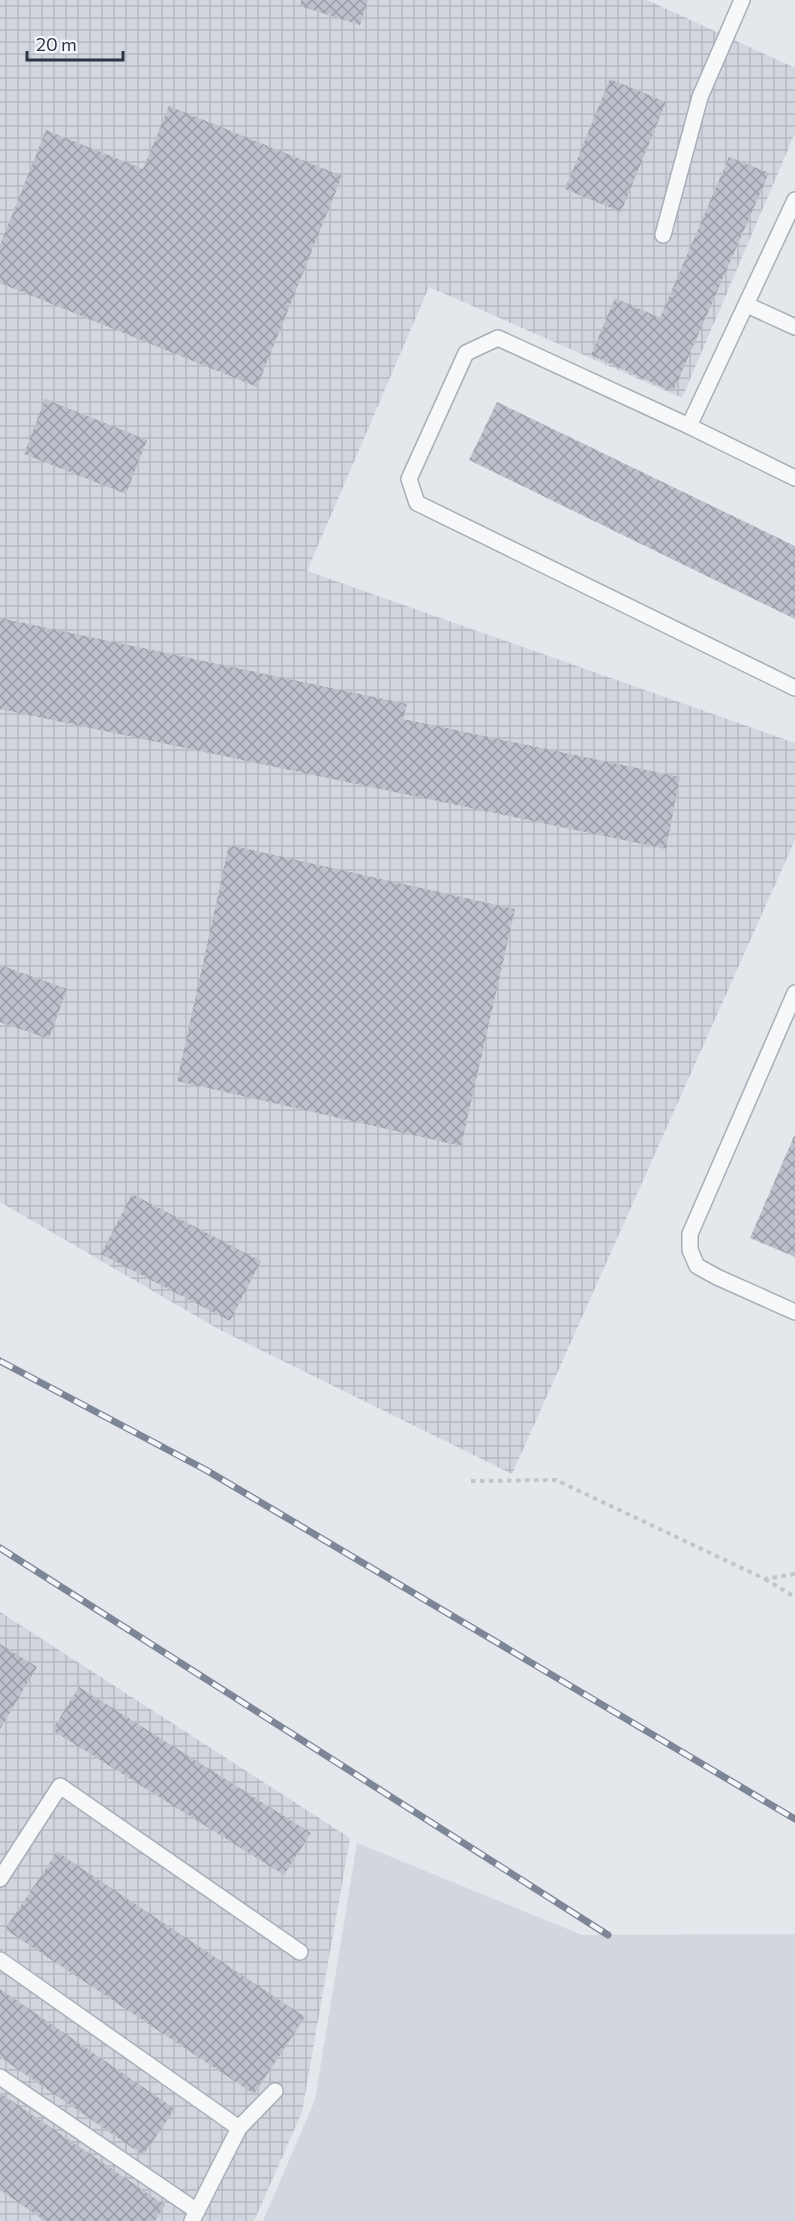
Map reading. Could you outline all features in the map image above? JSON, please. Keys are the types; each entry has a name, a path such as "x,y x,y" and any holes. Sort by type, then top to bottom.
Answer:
{"lane":[{"path":"663,235 700,97 742,0"},
{"path":"689,426 795,200"},
{"path":"747,305 795,327"},
{"path":"795,478 689,426 498,338 466,353 409,479 417,503 795,688"},
{"path":"795,993 690,1234 690,1250 697,1266 795,1312"},
{"path":"0,1879 60,1786 300,1952"},
{"path":"0,1960 239,2128"},
{"path":"0,2077 195,2216 239,2128 275,2091"}],"path":[{"path":"471,1481 556,1480 765,1579 795,1597"},
{"path":"765,1579 795,1574"}],"shaded area":[{"path":"0,0 647,0 795,68 795,133 682,398 429,287 307,571 795,743 795,840 512,1474 220,1330 0,1202"},
{"path":"0,1612 350,1838 302,2112 254,2221 0,2221"},
{"path":"357,1843 582,1935 795,1934 795,2221 263,2221 315,2100"}],"building":[{"path":"301,0 368,0 360,25 300,6"},
{"path":"610,79 666,102 621,212 565,189"},
{"path":"169,106 342,176 257,387 0,283 0,245 46,130 143,169"},
{"path":"729,157 769,173 673,392 591,355 615,298 660,318"},
{"path":"45,399 147,440 126,494 24,454"},
{"path":"497,402 795,546 795,619 469,460"},
{"path":"0,618 407,704 403,719 680,777 666,849 0,709"},
{"path":"229,845 515,909 461,1146 177,1081"},
{"path":"0,965 67,989 49,1039 0,1022"},
{"path":"795,1134 795,1257 750,1238"},
{"path":"132,1194 261,1261 230,1321 101,1254"},
{"path":"0,1644 37,1667 0,1729"},
{"path":"79,1687 311,1833 284,1875 52,1730"},
{"path":"57,1852 305,2017 254,2094 5,1929"},
{"path":"0,1989 175,2109 143,2155 0,2057"},
{"path":"0,2093 165,2205 155,2221 43,2221 0,2190"}],"railway":[{"path":"0,1361 206,1470 795,1819"},
{"path":"0,1548 608,1935"}]}
